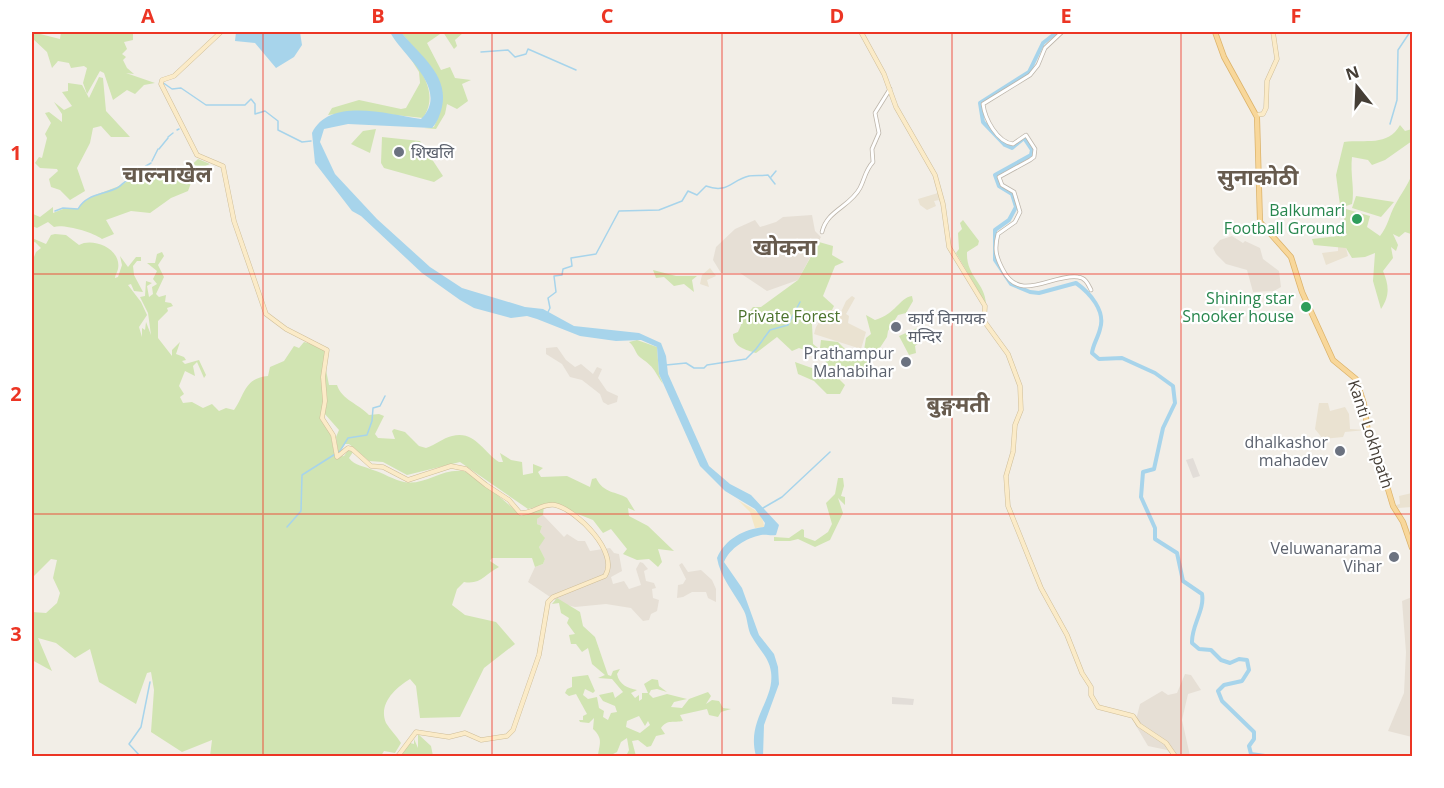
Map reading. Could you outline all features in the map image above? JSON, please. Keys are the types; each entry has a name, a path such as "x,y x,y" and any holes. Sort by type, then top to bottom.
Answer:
{"main road":[{"path":"221,32 174,76 161,82 197,155 206,161 222,164 234,221 266,314 286,329 327,350 323,377 325,401 322,418 333,435 335,454 339,457 345,450 352,449 370,466 382,467 408,480 451,466 466,469 494,492 509,500 520,513 549,505 572,513 594,533 607,564 605,576 553,597 548,602 539,655 523,708 511,733 503,737 481,740 465,732 449,737 416,732 398,756"},
{"path":"861,32 890,89 898,111 935,175 943,204 949,247 981,299 985,312 984,318 1006,351 1017,375 1021,410 1015,425 1013,452 1006,476 1008,506 1052,609 1070,640 1082,673 1091,687 1091,695 1098,707 1133,716 1138,725 1166,743 1174,756"},
{"name":"Kanti Lokhpath","path":"1215,32 1224,57 1256,115 1260,222 1291,257 1302,292 1333,360 1356,377 1363,399 1369,439 1376,449 1394,506 1413,548"},
{"path":"1256,115 1263,114 1266,109 1269,77 1277,59 1273,32"}],"street":[{"path":"1062,32 1045,48 1038,65 1030,75 983,104 985,119 999,134 1012,145 1026,135 1035,149 1034,157 999,178 1002,185 1014,192 1020,209 1015,222 997,237 996,256 1006,276 1013,282 1029,287 1077,276 1086,281 1091,290"},
{"path":"822,232 825,221 859,189 864,174 873,162 872,149 879,133 875,112 890,89"}],"shaded area":[{"path":"938,193 939,200 934,201 936,206 927,210 920,205 918,199"},
{"path":"812,215 815,231 821,237 798,280 767,291 740,273 721,273 713,260 716,247 735,229 755,220 760,227 783,217"},
{"path":"1232,236 1243,243 1245,241 1260,248 1263,259 1279,271 1281,287 1274,291 1253,292 1247,270 1226,264 1216,254 1213,248 1220,240"},
{"path":"1338,244 1345,244 1348,256 1326,265 1322,253 1338,251"},
{"path":"710,268 716,276 707,280 709,287 700,284 702,275"},
{"path":"852,296 855,298 846,314 849,316 848,323 866,332 861,349 814,334 828,309 841,312 846,301"},
{"path":"557,347 566,360 575,367 581,364 593,374 597,367 602,369 598,378 607,391 618,396 617,402 608,405 603,402 600,394 582,380 570,377 562,364 546,354 546,348"},
{"path":"1319,403 1328,403 1330,411 1345,407 1349,414 1350,429 1366,430 1345,432 1343,437 1323,439 1315,429"},
{"path":"1193,458 1200,476 1193,478 1186,460"},
{"path":"1412,493 1412,507 1398,508 1396,505 1400,504 1399,496"},
{"path":"543,515 564,537 567,534 578,541 585,541 590,551 610,548 614,553 619,554 622,571 611,577 613,584 624,581 629,589 641,585 636,569 640,562 643,563 648,569 644,571 646,581 654,583 656,588 652,589 653,598 659,600 657,611 651,614 649,620 643,621 631,608 606,604 575,607 559,603 528,582 535,567 543,564 545,559 539,547 544,537 540,532 542,526 537,524 537,519"},
{"path":"682,563 688,572 701,570 712,580 716,589 716,602 708,598 706,592 692,592 677,598 678,585 683,584 686,579 679,565"},
{"path":"1412,597 1412,737 1388,731 1404,693 1406,652 1402,601"},
{"path":"1185,674 1191,675 1201,690 1188,694 1182,720 1190,756 1172,756 1167,750 1148,746 1135,724 1140,704 1162,691 1168,695 1177,693"},
{"path":"892,697 914,699 913,705 892,704"}],"green space":[{"path":"32,32 60,39 61,32 133,32 133,40 124,42 127,49 122,54 126,57 123,60 127,68 134,74 126,73 155,83 144,85 135,94 127,90 113,100 104,73 100,71 87,94 83,83 87,68 84,66 71,68 69,63 58,61 52,68 47,52 32,38"},
{"path":"401,32 443,32 427,43 441,70 450,67 455,78 471,80 462,84 468,101 457,109 447,104 445,114 436,129 424,128 434,127 440,111 442,97 440,85 428,64"},
{"path":"443,32 464,32 455,40 457,46 454,49"},
{"path":"409,56 420,70 428,86 429,102 423,118 358,111 328,115 332,108 359,100 401,109 406,108 420,83 419,72"},
{"path":"99,77 103,78 106,111 130,137 111,137 101,126 93,128 90,143 77,168 85,191 70,200 60,190 51,187 49,179 58,171 57,169 40,168 35,163 39,157 42,158 47,138 45,134 51,123 45,113 49,112 62,122 62,114 54,102 64,110 72,106 62,92 68,91 68,83 82,85 89,98"},
{"path":"1400,125 1405,131 1412,129 1412,141 1385,160 1372,165 1368,160 1352,157 1352,204 1343,207 1340,205 1336,175 1344,142 1383,139 1389,137"},
{"path":"376,129 370,153 351,144 363,131"},
{"path":"382,137 420,141 443,176 434,182 384,168 381,163"},
{"path":"198,159 210,164 196,170 188,191 171,198 150,213 131,211 106,220 114,234 102,239 78,229 54,227 48,222 37,228 32,226 33,214 40,217 53,207 53,213 63,209 78,209 89,199 118,187 130,179 156,177 171,168 186,168"},
{"path":"1412,174 1410,191 1412,230 1411,234 1405,232 1399,237 1393,234 1398,245 1396,251 1391,247 1393,258 1383,271 1388,290 1381,309 1373,281 1375,253 1352,258 1346,248 1314,245 1312,239 1347,235 1341,221 1344,221 1346,209 1370,216 1367,227 1380,236"},
{"path":"1356,196 1394,202 1381,217 1352,208"},
{"path":"963,220 979,241 978,245 967,252 967,261 985,296 986,304 956,253 959,249 958,233 962,229 960,223"},
{"path":"51,235 66,235 79,245 92,243 105,246 116,256 118,262 115,278 118,277 122,265 120,256 128,267 136,257 141,257 141,261 137,261 133,266 134,275 143,292 134,291 131,284 128,285 141,302 147,315 139,327 142,337 142,328 145,330 146,322 151,335 148,313 140,297 145,296 146,281 152,283 147,286 149,297 153,294 152,287 157,284 153,279 157,271 147,263 155,263 157,254 162,252 164,256 158,265 164,277 156,294 159,297 166,295 165,302 173,306 167,308 168,311 158,321 158,338 172,356 172,350 180,342 176,354 184,357 186,360 182,361 185,364 199,360 206,375 204,378 197,362 193,366 195,376 185,371 179,386 184,394 180,397 183,403 192,402 203,408 212,404 219,411 226,408 234,410 246,388 254,380 268,376 270,367 284,361 294,346 299,348 304,342 322,347 325,352 324,399 320,418 330,432 335,457 344,456 349,449 353,452 349,458 354,463 396,480 411,483 448,472 463,471 483,484 521,516 544,506 543,515 537,519 537,524 542,526 540,532 545,538 539,547 545,559 543,564 535,567 532,558 492,558 490,561 499,567 475,582 464,582 457,589 452,605 465,615 496,622 515,644 484,668 460,717 420,718 416,686 410,679 389,697 384,709 386,723 401,743 395,753 384,751 381,756 210,756 212,740 182,752 151,732 154,690 151,672 147,673 136,704 99,682 90,649 75,658 56,643 38,638 52,671 32,660 32,612 46,613 57,603 60,593 53,578 57,560 51,559 32,578 32,262 36,252 41,248 35,242 32,243 32,238 46,244"},
{"name":"Private Forest","path":"819,242 833,246 832,255 844,262 835,266 823,296 834,306 832,310 823,310 812,324 813,344 818,348 813,353 799,348 792,351 777,337 756,353 738,345 733,334 738,332 741,325 738,317 743,310 749,312 753,307 761,307 798,280"},
{"path":"653,270 676,276 697,276 692,280 694,292 684,284 674,286 664,277 656,278"},
{"path":"912,296 913,301 906,313 898,315 887,337 862,375 832,372 825,360 833,355 829,349 820,348 821,340 838,342 845,349 864,350 866,338 871,334 866,315 875,320"},
{"path":"922,326 926,337 915,346 916,353 909,355 899,336"},
{"path":"637,340 657,347 659,374 663,384 652,367 639,356 629,342"},
{"path":"795,362 837,377 845,385 840,394 827,394 814,381 798,374"},
{"path":"326,370 329,385 337,385 347,398 369,415 384,416 375,434 378,438 395,439 392,431 394,429 405,432 419,446 426,448 449,437 467,436 499,462 503,462 500,453 511,460 522,462 523,475 533,473 533,464 543,468 538,472 541,477 567,476 590,487 592,479 596,478 606,490 627,498 635,511 628,508 629,516 648,526 674,551 658,549 662,562 658,567 649,559 637,560 623,554 627,549 611,529 603,533 593,520 550,503 528,509 460,462 407,475 383,462 369,461 349,444 345,444 338,453 336,437 339,430 324,413 327,401"},
{"path":"838,478 843,478 844,486 841,496 845,497 845,505 838,498 843,513 830,540 815,547 798,539 774,541 774,537 789,538 802,529 804,537 815,541 828,532 832,524 826,503 835,494"},
{"path":"557,598 580,612 583,626 595,637 608,675 611,676 613,671 620,669 617,674 620,681 627,687 637,690 631,693 635,698 639,695 639,701 642,699 642,693 648,693 644,684 652,679 658,680 659,686 667,692 651,690 649,694 653,698 667,694 687,699 674,702 671,707 682,708 689,699 708,692 711,696 706,704 712,700 719,701 723,708 731,709 721,712 718,717 709,715 707,709 680,715 683,721 668,722 663,725 661,728 665,734 656,736 651,746 647,747 638,740 632,741 636,756 626,756 629,750 627,738 621,742 617,752 609,756 598,756 600,739 593,729 594,718 589,723 580,722 579,720 583,720 583,716 587,714 576,694 569,696 565,693 572,687 572,677 588,675 595,691 593,693 585,689 583,695 588,699 597,697 599,708 604,711 603,717 608,720 611,713 617,712 615,706 603,701 599,695 613,692 615,698 623,692 612,679 598,678 605,675 592,664 588,648 582,652 576,644 571,644 569,635 575,634 567,623 569,618 561,613 559,603 552,604","holes":["639,716 645,726 648,721 650,725 640,733 626,727 627,721"]},
{"path":"418,734 431,746 433,756 400,756 410,743 414,744 414,739 418,748"}],"sand":[{"path":"738,500 758,513 764,527 755,528 750,512"}],"water":[{"path":"236,32 300,32 302,45 294,57 276,68 255,43 235,41"},
{"path":"390,32 401,32 437,75 443,95 439,116 432,128 348,124 324,129 320,142 335,174 377,219 430,267 462,288 525,307 543,309 574,326 639,333 661,343 666,356 668,374 709,466 730,484 751,495 779,525 776,535 761,535 744,541 730,552 724,562 742,588 759,635 774,654 778,667 779,684 764,725 763,756 756,756 754,743 757,721 769,692 770,667 750,634 744,611 724,579 717,558 730,540 749,530 764,527 765,523 755,509 725,491 700,466 659,374 657,347 641,340 616,341 580,336 527,316 511,318 474,308 422,273 361,216 352,211 315,163 312,133 321,122 332,115 346,111 362,111 421,119 429,108 428,85"}],"waterway":[{"path":"1057,32 1043,43 1029,72 980,103 983,122 1005,145 1012,148 1024,138 1032,150 1031,155 995,175 999,186 1012,194 1016,207 1009,220 995,230 995,260 1011,284 1030,292 1039,293 1076,283 1096,303 1101,316 1100,329 1092,353 1099,359 1122,358 1155,373 1173,386 1175,403 1163,428 1154,469 1143,472 1141,497 1155,528 1155,539 1177,553 1183,581 1202,594 1202,606 1192,643 1199,649 1211,650 1221,660 1230,663 1239,659 1247,660 1249,670 1242,681 1224,685 1218,691 1222,701 1254,732 1254,739 1249,746 1251,754 1265,756"},
{"path":"1390,124 1397,100 1398,50 1410,32"},
{"path":"481,52 508,50 515,57 526,54 528,49 576,70"},
{"path":"162,82 172,89 181,88 206,105 245,105 251,99 255,104 255,114 265,111 278,121 278,130 302,142 311,141"},
{"path":"168,137 173,133"},
{"path":"159,149 168,138"},
{"path":"152,161 158,149"},
{"path":"55,211 63,208 78,209 86,200 117,188 129,180 134,173 151,163"},
{"path":"771,177 776,171"},
{"path":"547,314 550,308 548,298 556,292 554,276 562,275 563,269 572,266 571,258 596,254 619,211 659,210 682,201 688,191 697,195 706,186 725,187 749,176 768,175 775,184"},
{"path":"666,365 686,363 694,368 704,368 707,365 746,359 770,330 788,325 800,302"},
{"path":"287,527 301,511 302,475 340,451 348,438 367,435 372,421 373,408 380,406 385,396"},
{"path":"763,508 782,497 830,452"},
{"path":"140,756 129,744 141,727 150,682"}],"place":[{"name":"शिखलि","path":"399,152"},
{"name":"Balkumari Football Ground","path":"1357,219"},
{"name":"Shining star Snooker house","path":"1306,307"},
{"name":"कार्य विनायक मन्दिर","path":"896,327"},
{"name":"Prathampur Mahabihar","path":"906,362"},
{"name":"dhalkashor mahadev","path":"1340,451"},
{"name":"Veluwanarama Vihar","path":"1394,557"}],"district":[{"name":"चाल्नाखेल","path":"167,174"},
{"name":"सुनाकोठी","path":"1258,177"},
{"name":"खोकना","path":"785,247"},
{"name":"बुङ्गमती","path":"958,404"}]}
